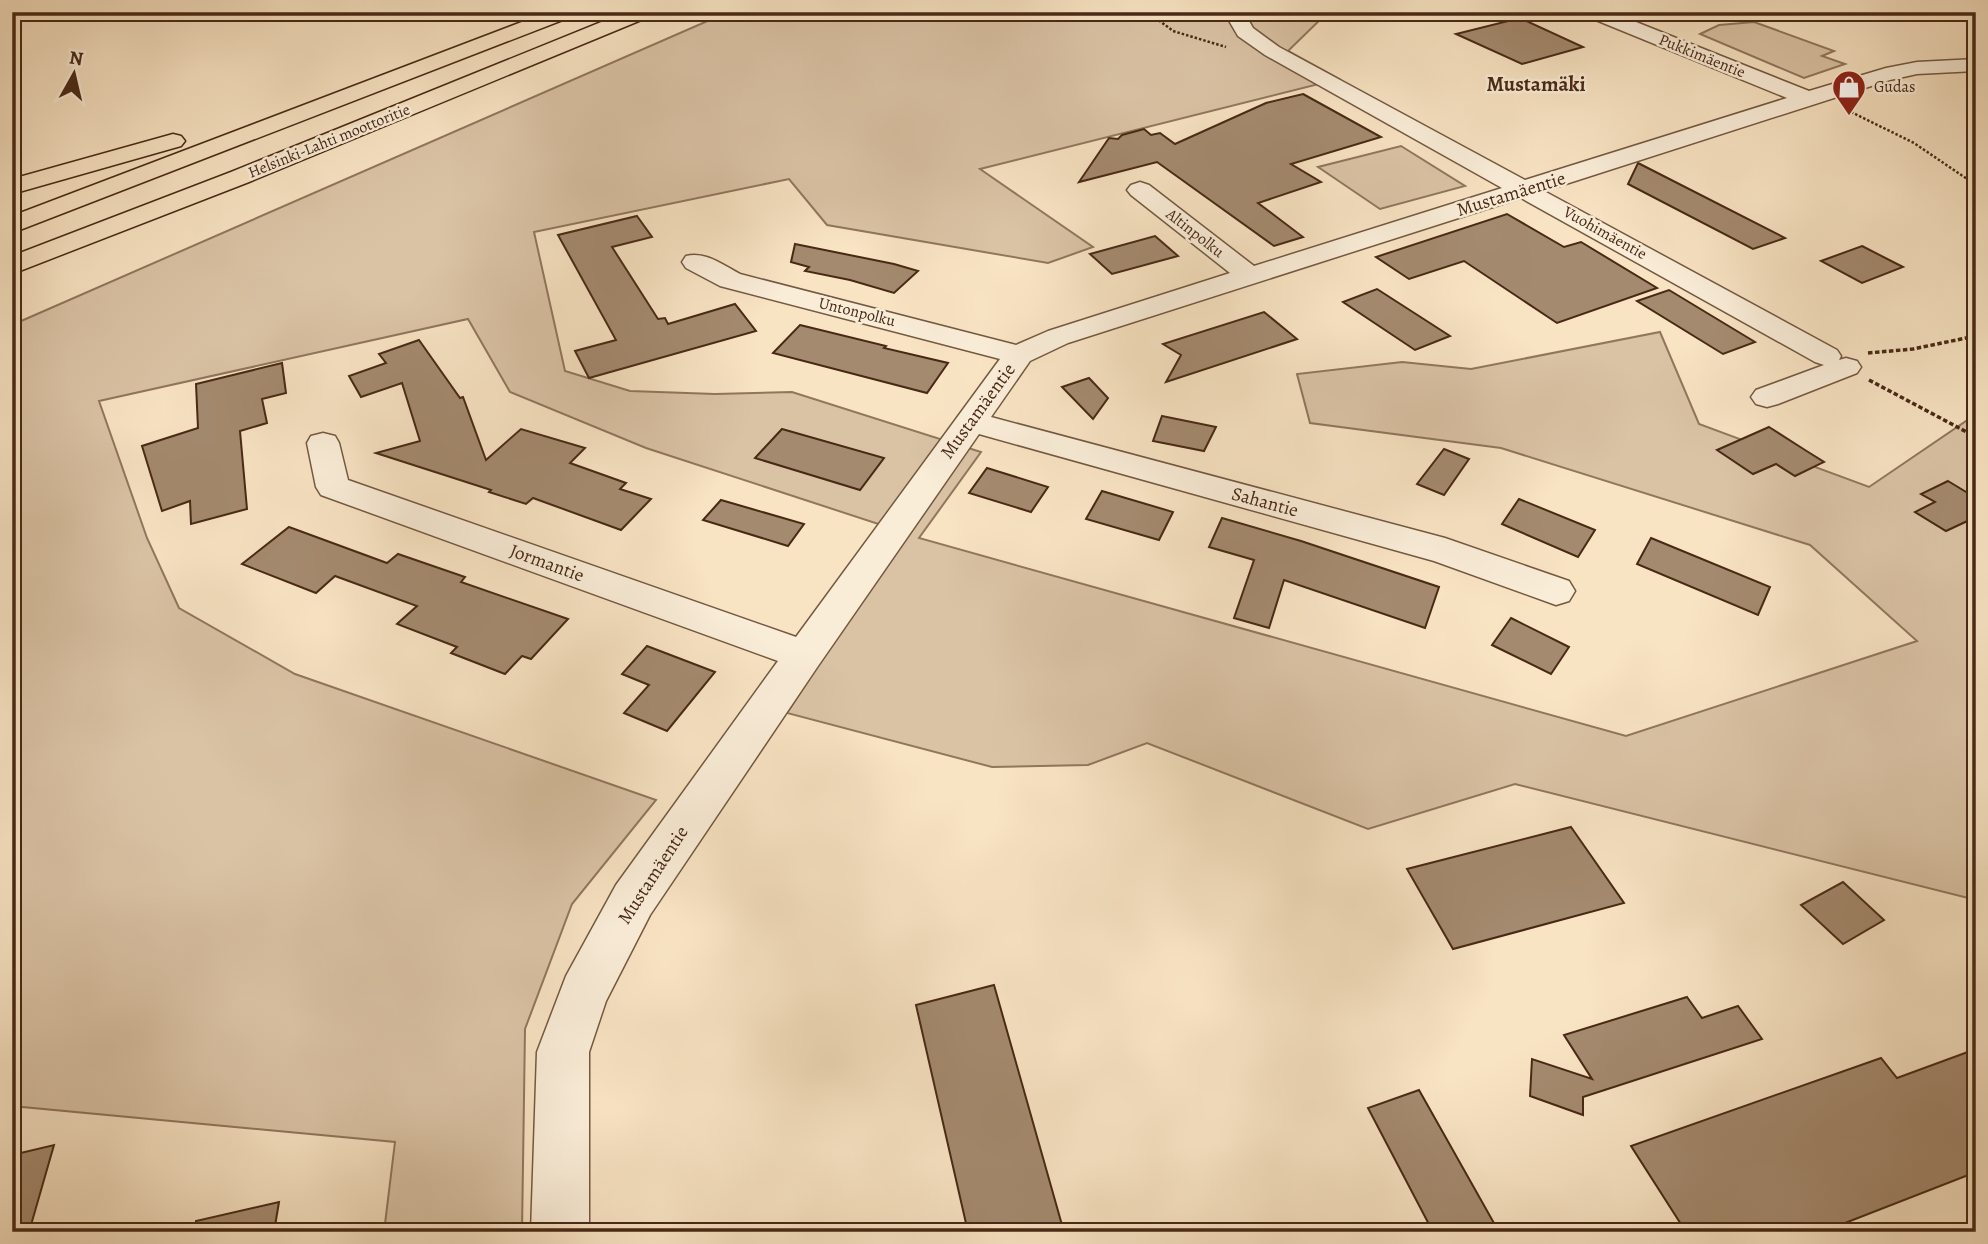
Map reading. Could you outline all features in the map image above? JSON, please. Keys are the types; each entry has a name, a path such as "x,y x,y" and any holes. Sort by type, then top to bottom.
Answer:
{"highway":[{"path":"12,187 207,131 310,97 545,12"},
{"name":"Helsinki-Lahti moottoritie","path":"12,225 566,12"},
{"name":"Helsinki-Lahti moottoritie","path":"12,265 524,63 644,12"},
{"path":"12,284 524,63"}],"street":[{"name":"Vuohimäentie","path":"1234,12 1245,32 1272,51 1836,361"},
{"name":"Pukkimäentie","path":"1593,12 1825,103"},
{"name":"Mustamäentie","path":"560,1232 563,1052 584,993 633,900 1019,355 1058,337 1525,189 1825,103 1898,72 1917,68 1976,65"},
{"name":"Altinpolku","path":"1140,190 1250,276"},
{"name":"Untonpolku","path":"696,262 730,280 1019,355"},
{"path":"1767,397 1836,361"},
{"name":"Sahantie","path":"970,421 1444,551 1556,591"},
{"name":"Jormantie","path":"323,443 333,487 804,655"}],"path":[{"path":"1148,12 1152,18 1178,32 1228,48"},
{"path":"1825,103 1918,144 1976,185"},
{"path":"1836,361 1976,336"},
{"path":"1836,361 1976,438"}],"shaded area":[{"path":"728,12 1328,12 1288,51 1339,79 980,169 1093,247 1048,263 827,225 789,179 534,232 565,371 630,391 715,394 792,392 981,452 919,538 1626,736 1917,641 1810,545 1501,448 1310,423 1297,374 1402,362 1471,369 1660,332 1699,424 1869,487 1972,417 1976,419 1976,900 1515,784 1368,829 1147,743 1088,765 992,767 787,713 903,532 646,448 510,392 468,319 99,401 147,538 179,608 295,674 656,800 572,904 525,1029 522,1232 384,1232 395,1142 12,1106 12,325"},
{"path":"1754,22 1834,51 1822,56 1845,64 1804,78 1700,34 1719,25"},
{"path":"1401,146 1465,186 1380,209 1318,167"}],"building":[{"path":"1520,18 1583,47 1522,64 1456,34"},
{"path":"1303,94 1381,137 1291,164 1321,182 1258,203 1303,237 1274,246 1157,162 1079,182 1109,138 1118,139 1122,135 1144,129 1151,135 1160,133 1175,144 1266,103"},
{"path":"1638,163 1785,238 1753,249 1628,184"},
{"path":"1507,214 1564,247 1581,242 1657,288 1557,323 1464,261 1409,279 1376,257"},
{"path":"637,216 652,237 612,247 658,319 665,318 668,324 735,304 756,331 589,378 575,351 616,340 558,235"},
{"path":"1155,236 1178,256 1112,274 1090,254"},
{"path":"795,244 918,271 894,293 805,271 809,267 791,262"},
{"path":"1862,246 1903,267 1862,283 1821,261"},
{"path":"1377,289 1450,336 1415,350 1343,302"},
{"path":"1669,290 1755,342 1723,354 1637,301"},
{"path":"1264,312 1297,339 1166,382 1181,355 1163,344"},
{"path":"800,325 948,363 927,393 773,353"},
{"path":"419,340 460,398 463,397 486,460 521,429 585,448 570,463 626,483 620,489 651,499 621,530 533,498 526,504 376,453 420,441 402,383 361,397 349,376 386,363 379,354"},
{"path":"282,363 286,393 262,399 267,423 240,431 247,509 191,524 190,501 162,511 142,446 198,428 196,384"},
{"path":"1089,378 1108,398 1093,419 1062,387"},
{"path":"1162,416 1216,427 1204,451 1153,441"},
{"path":"1769,427 1824,462 1795,476 1776,464 1753,474 1717,450"},
{"path":"782,429 884,458 860,490 755,458"},
{"path":"1444,449 1469,459 1444,495 1417,484"},
{"path":"987,468 1048,487 1031,512 969,493"},
{"path":"1948,481 1976,498 1976,517 1946,531 1915,512 1935,502 1921,494"},
{"path":"1102,491 1173,512 1159,540 1086,519"},
{"path":"1519,499 1595,530 1578,557 1502,524"},
{"path":"721,500 804,524 788,546 703,520"},
{"path":"1222,518 1439,587 1425,628 1284,580 1269,628 1234,618 1254,560 1209,547"},
{"path":"289,527 387,563 398,554 465,577 461,582 568,619 531,659 522,656 505,674 451,653 457,647 397,624 417,606 335,576 316,593 242,564"},
{"path":"1651,538 1770,587 1758,615 1637,564"},
{"path":"1511,618 1569,647 1551,674 1492,645"},
{"path":"647,646 715,672 667,731 624,713 649,685 622,674"},
{"path":"1571,827 1624,903 1453,949 1407,869"},
{"path":"1843,882 1884,920 1843,944 1801,905"},
{"path":"994,985 1064,1232 968,1232 916,1005"},
{"path":"1687,997 1702,1018 1738,1006 1762,1039 1583,1097 1583,1115 1530,1096 1532,1059 1592,1079 1564,1035"},
{"path":"1976,1049 1976,1172 1822,1232 1686,1232 1631,1146 1881,1058 1897,1078"},
{"path":"1419,1090 1499,1232 1433,1232 1368,1108"},
{"path":"54,1145 29,1232 12,1232 12,1155"},
{"path":"279,1202 274,1232 197,1232 196,1221"}],"place":[{"name":"Gudas","path":"1849,117"}],"district":[{"name":"Mustamäki","path":"1536,84"}]}
